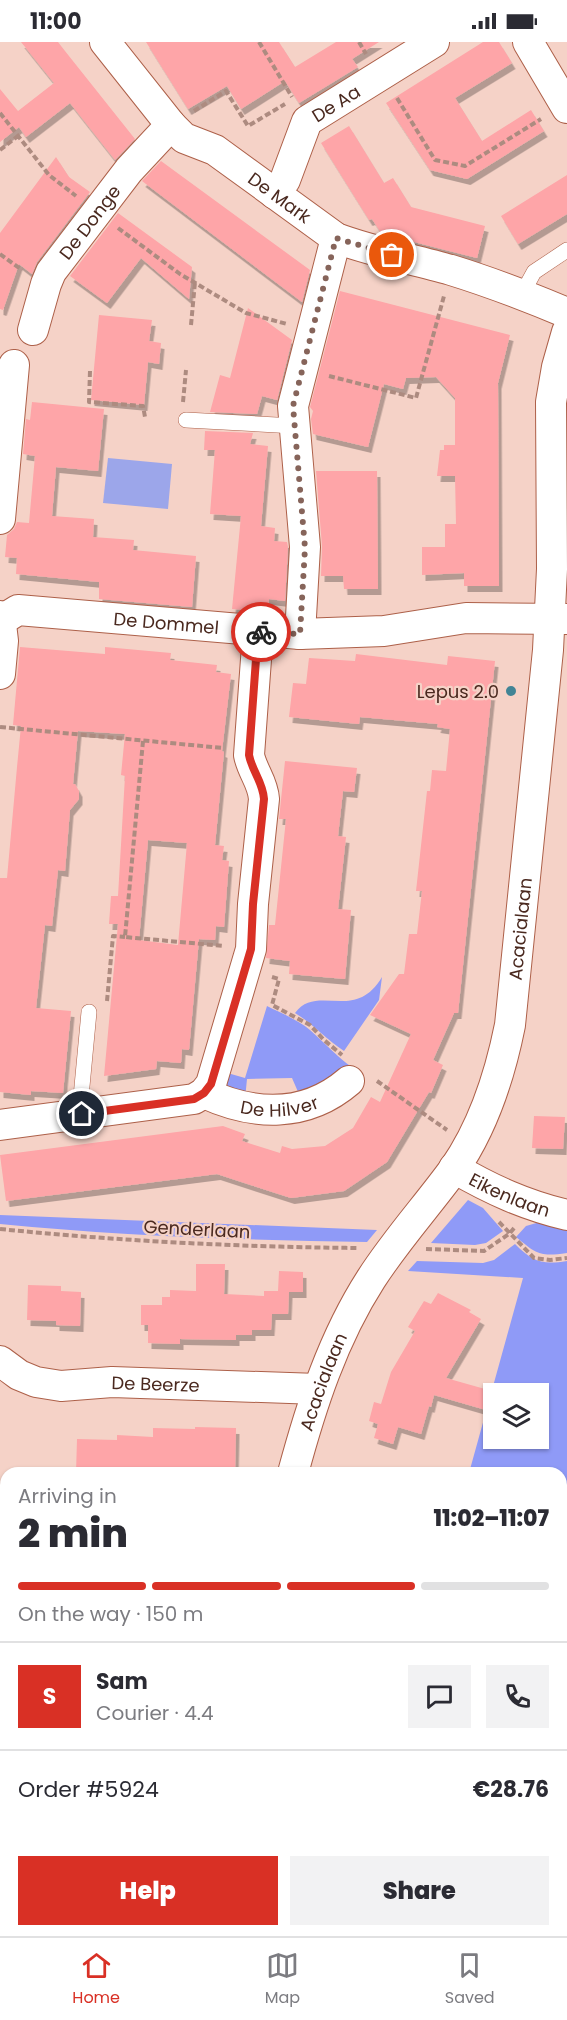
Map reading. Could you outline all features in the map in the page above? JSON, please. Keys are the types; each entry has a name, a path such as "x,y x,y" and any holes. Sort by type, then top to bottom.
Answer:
{"street":[{"name":"De Mark","path":"105,42 184,138 215,150 336,238 353,245 451,270 522,294 567,313"},
{"name":"De Aa","path":"275,194 285,180 307,121 434,42"},
{"path":"530,44 566,106"},
{"name":"De Donge","path":"33,330 51,272 129,170 171,125"},
{"path":"300,634 305,548 293,406 336,238"},
{"name":"Acacialaan","path":"295,1467 318,1389 350,1316 371,1279 454,1168 468,1145 488,1102 503,1060 510,1025 548,650 558,619 552,569 551,402 556,367 567,332"},
{"path":"0,519 14,366"},
{"name":"De Dommel","path":"0,619 18,610 300,634 384,631 466,618 558,619"},
{"path":"0,619 3,641 0,674"},
{"path":"0,1125 194,1099 204,1093 211,1084 251,949 253,904 264,799 263,786 250,763 249,750 258,632"},
{"name":"De Hilver","path":"204,1093 221,1101 247,1108 284,1110 320,1100 333,1094 350,1081"},
{"name":"Eikenlaan","path":"454,1168 478,1182 533,1207 567,1215"},
{"name":"De Beerze","path":"0,1361 19,1375 36,1382 61,1386 112,1382 318,1389"}],"lane":[{"path":"522,294 534,272 567,250"},
{"path":"184,415 295,426"},
{"path":"82,1114 81,1097 89,1011"}],"path":[{"path":"171,125 226,91 248,126 293,99 260,42"},
{"path":"383,75 435,160 465,166 566,106"},
{"path":"0,113 49,175 180,274 246,313 312,330"},
{"path":"0,150 18,136"},
{"path":"302,369 416,398 451,270"},
{"path":"191,325 195,282"},
{"path":"184,415 186,370"},
{"path":"90,371 89,402 143,406 145,417"},
{"path":"0,727 249,750"},
{"path":"125,937 143,741"},
{"path":"89,1011 106,1013 113,936 251,949"},
{"name":"Genderlaan","path":"0,1229 65,1236 275,1247 393,1248"},
{"path":"393,1248 484,1251 509,1234 534,1258 550,1260 567,1258"}],"shaded area":[{"path":"108,458 172,464 168,509 103,503"},
{"path":"382,977 379,1000 344,1051 295,1013 304,1005 314,1001 348,1001 360,998 371,991"},
{"path":"267,1006 305,1026 353,1068 302,1101 292,1078 247,1079 245,1099 233,1091 225,1082 224,1072 245,1078"},
{"path":"468,1200 483,1208 503,1231 486,1243 475,1245 431,1243"},
{"path":"0,1215 377,1230 367,1242 229,1239 92,1232 0,1224"},
{"path":"540,1222 567,1226 567,1253 550,1255 539,1253 516,1237 526,1226"},
{"path":"515,1244 538,1261 551,1263 567,1261 567,1467 471,1467 483,1422 483,1449 549,1449 549,1383 494,1383 523,1278 408,1271 417,1261 483,1263 494,1260"}],"building":[{"path":"21,42 58,42 135,139 115,160 70,103 26,137 19,127 0,142 0,89 18,111 54,83"},
{"path":"146,42 279,42 295,67 336,42 379,42 352,59 358,67 299,103 285,81 241,109 227,86 188,109"},
{"path":"483,42 499,42 512,63 455,98 482,141 531,110 544,131 467,179 430,170 386,103"},
{"path":"349,126 384,183 393,178 411,207 485,226 477,258 410,241 411,237 381,233 372,219 369,220 321,143"},
{"path":"56,157 69,177 90,192 37,262 32,274 19,264 3,310 0,309 0,233"},
{"path":"161,161 310,270 302,302 142,181"},
{"path":"567,175 567,214 518,244 501,216"},
{"path":"118,213 192,267 189,299 141,258 107,303 70,276"},
{"path":"340,291 510,335 498,383 499,586 464,586 464,573 422,575 422,547 445,547 445,524 456,524 455,476 437,476 440,450 444,450 444,445 455,445 455,398 436,377 406,378 403,389 384,384 368,447 313,434 311,419 313,411 310,407"},
{"path":"248,308 292,340 277,400 262,396 257,414 210,412 220,375 230,378"},
{"path":"99,315 152,320 149,341 161,343 159,364 148,362 144,405 91,400"},
{"path":"32,402 104,409 98,471 56,467 52,516 94,519 93,537 134,540 133,550 196,556 192,607 99,599 99,582 16,574 17,558 5,557 7,535 14,529 17,522 29,523 35,456 23,454 26,419 30,420"},
{"path":"205,431 253,433 250,444 268,446 261,526 275,528 274,541 287,542 288,547 285,601 269,599 268,612 232,609 241,516 210,514 215,450 204,450"},
{"path":"316,471 377,471 378,589 344,589 343,576 321,576 322,546"},
{"path":"20,647 105,654 105,647 171,653 170,660 217,665 216,672 231,674 215,845 224,846 222,860 229,861 224,927 216,926 215,940 199,939 189,1050 182,1049 181,1063 157,1061 156,1069 104,1076 118,924 109,924 111,896 118,896 125,776 121,775 125,734 78,731 73,784 79,791 79,799 70,810 65,871 58,870 52,926 45,925 36,1008 71,1011 63,1093 31,1091 31,1095 0,1092 0,878 7,878 21,726 13,725","holes":["148,840 187,843 178,945 139,940"]},
{"path":"356,654 447,665 448,656 495,661 458,1013 454,1013 433,1060 443,1065 431,1093 429,1092 387,1162 344,1191 291,1198 217,1174 6,1201 0,1155 223,1126 245,1134 242,1141 280,1153 282,1146 292,1149 325,1146 353,1128 371,1097 380,1102 411,1034 370,1015 399,974 404,974 409,934 417,934 422,891 416,891 427,791 430,791 432,770 446,771 450,729 437,727 438,724 360,717 359,724 289,717 293,683 306,684 309,658 355,661"},
{"path":"285,761 357,768 354,792 343,791 338,836 346,837 338,909 351,910 345,979 289,974 290,961 266,958 269,925 275,925 286,819 279,819"},
{"path":"534,1116 565,1117 563,1149 532,1148"},
{"path":"196,1264 225,1264 224,1294 264,1296 264,1291 278,1291 279,1271 303,1272 303,1292 289,1292 288,1314 272,1314 271,1330 252,1330 252,1335 236,1335 236,1340 180,1339 180,1344 148,1343 148,1325 141,1325 141,1305 162,1305 162,1297 170,1297 170,1290 196,1291"},
{"path":"28,1285 61,1286 61,1291 81,1292 80,1326 56,1325 56,1321 27,1320"},
{"path":"438,1293 471,1310 469,1312 481,1319 446,1378 483,1388 483,1409 434,1395 421,1434 398,1427 393,1444 374,1438 378,1424 369,1421 374,1402 381,1404 391,1372 415,1331 408,1327 424,1301 431,1304"},
{"path":"195,1427 236,1428 235,1467 76,1467 77,1439 117,1440 117,1435 153,1437 153,1428 195,1429"}],"way so far":[{"path":"261,632 300,634 305,548 293,406 336,238 392,255"}],"place":[{"name":"Lepus 2.0","path":"511,691"}],"route":[{"path":"82,1114 194,1099 204,1093 211,1084 251,949 253,904 264,799 263,786 250,763 249,755 258,632 261,632"}]}
